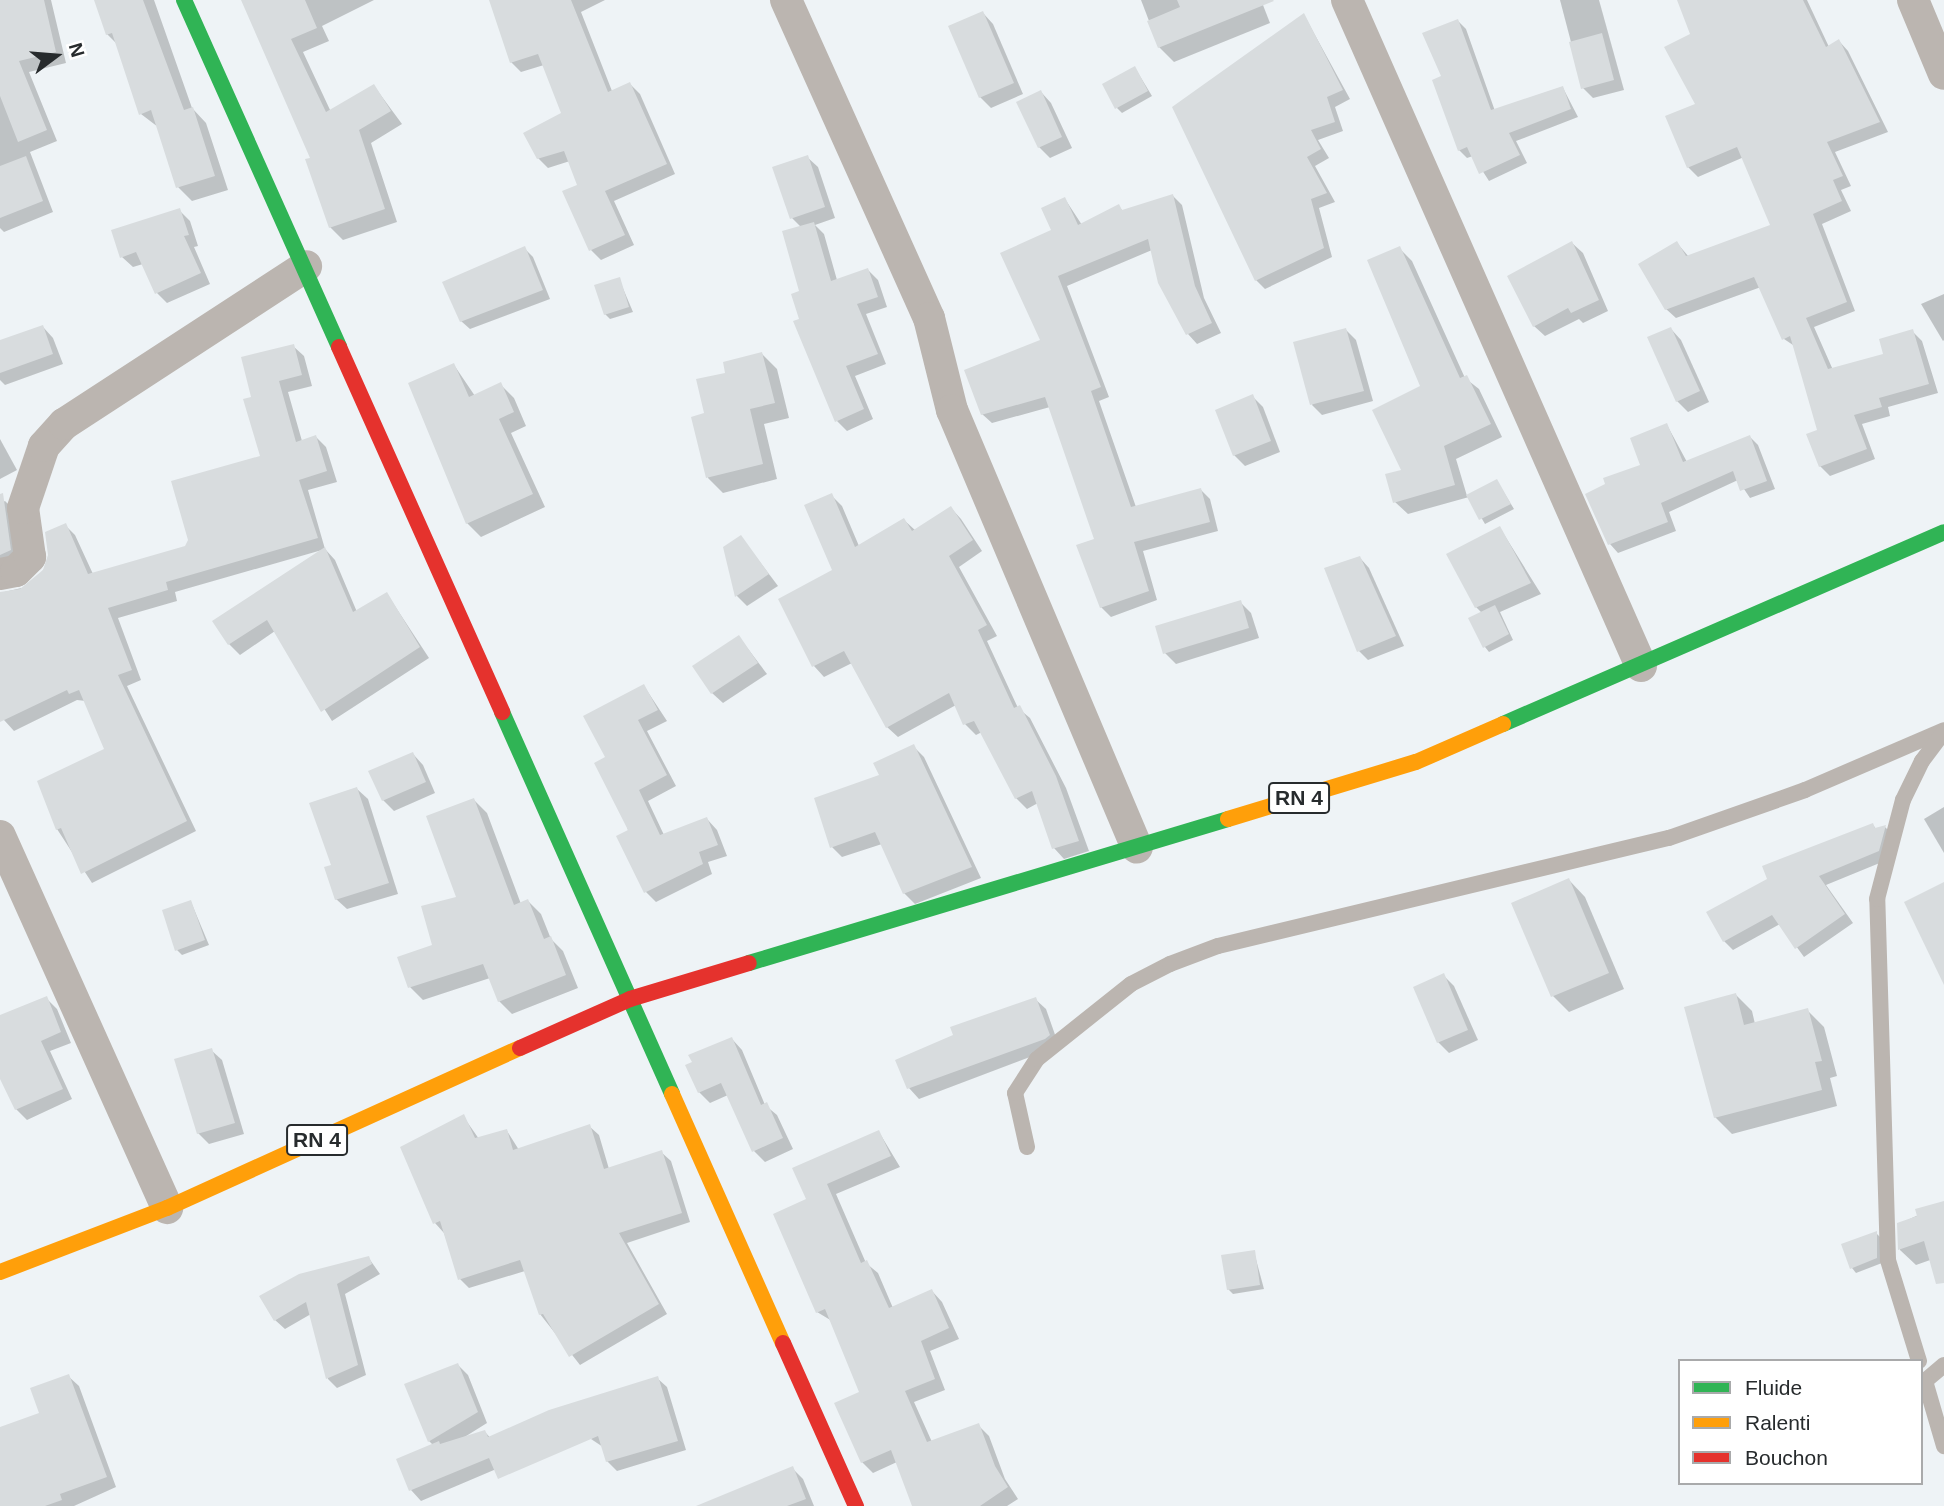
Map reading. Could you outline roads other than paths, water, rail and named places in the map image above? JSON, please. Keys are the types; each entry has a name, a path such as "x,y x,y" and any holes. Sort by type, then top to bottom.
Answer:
{"main road":[{"path":"184,0 306,267 856,1506"},
{"name":"RN 4","path":"0,1272 167,1208 630,999 1416,762 1944,532"}],"street":[{"path":"786,0 929,318 952,410 1137,847"},
{"path":"1349,0 1641,666"},
{"path":"1913,0 1944,74"},
{"path":"0,574 16,572 30,557 23,508 44,446 64,424 306,267"},
{"path":"0,836 167,1208"}],"lane":[{"path":"1027,1147 1014,1093 1029,1069 1076,1024 1131,984 1170,964 1218,946 1669,838 1782,799 1944,731"},
{"path":"1918,1359 1888,1260 1877,899 1903,800 1922,761 1944,731"},
{"path":"1944,1365 1923,1374 1944,1447"}]}
